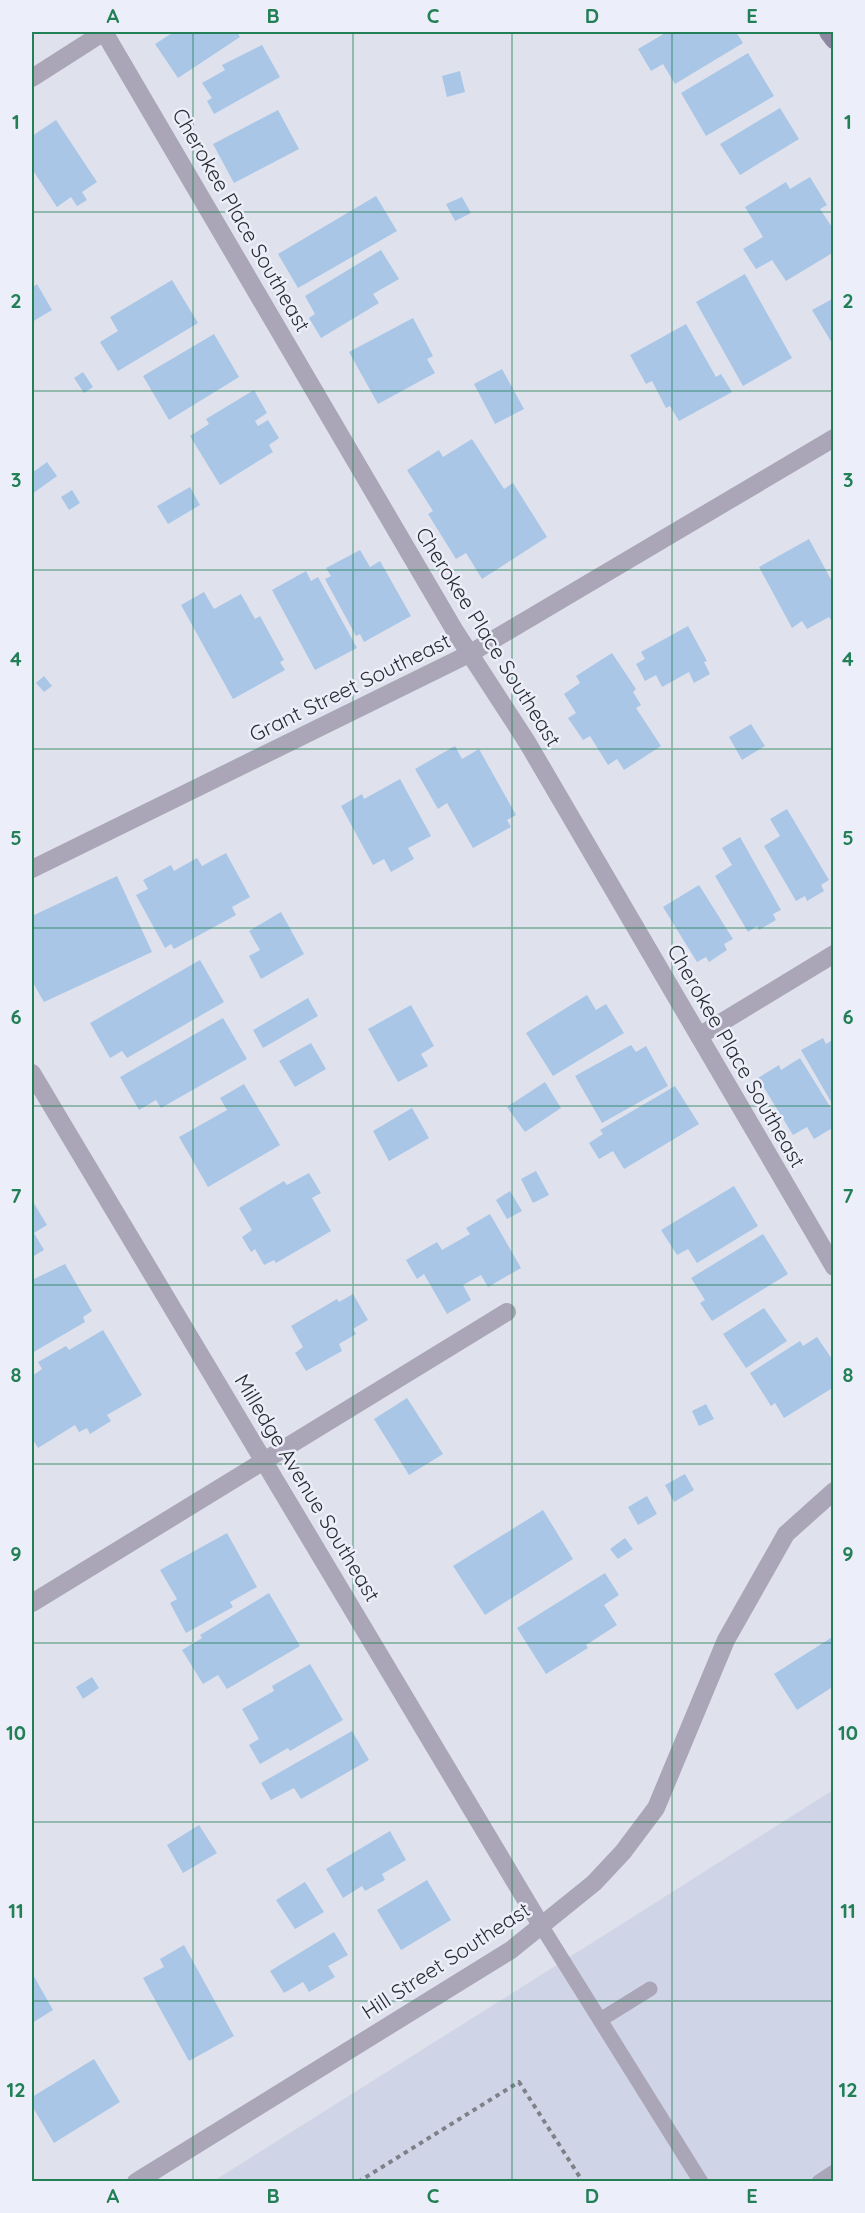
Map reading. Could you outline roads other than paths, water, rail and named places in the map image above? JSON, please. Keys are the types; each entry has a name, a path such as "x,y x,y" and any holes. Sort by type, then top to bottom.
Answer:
{"main road":[{"path":"828,32 834,40"}],"street":[{"path":"32,78 104,32"},
{"name":"Cherokee Place Southeast","path":"104,32 469,654 527,742 834,1267"},
{"name":"Grant Street Southeast","path":"32,869 469,654 834,438"},
{"path":"699,1036 834,954"},
{"name":"Milledge Avenue Southeast","path":"32,1072 542,1927"},
{"path":"32,1603 507,1312"},
{"name":"Hill Street Southeast","path":"136,2181 511,1950 594,1883 622,1852 656,1808 732,1630 786,1534 834,1491"}],"lane":[{"path":"542,1927 701,2181"},
{"path":"600,2020 650,1989"},
{"path":"819,2181 834,2172"}]}
